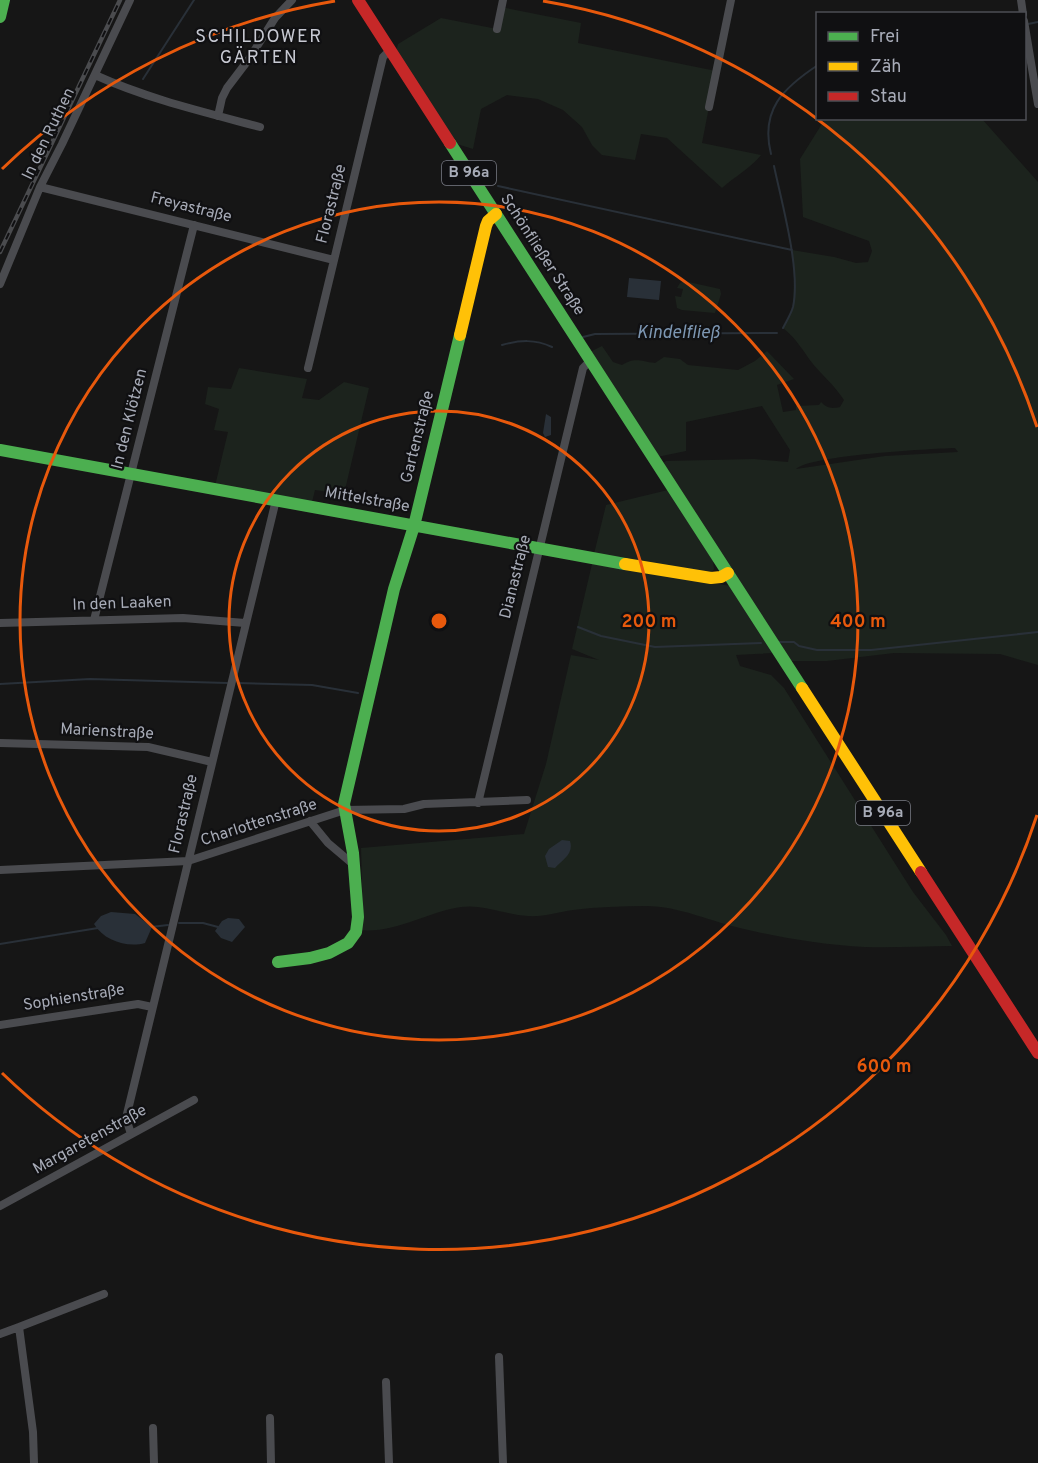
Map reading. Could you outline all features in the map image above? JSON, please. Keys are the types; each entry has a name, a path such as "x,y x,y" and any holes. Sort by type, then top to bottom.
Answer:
{"street":[{"name":"In den Ruthen","path":"0,284 40,187 130,0"},
{"path":"218,116 227,88 275,18 292,0"},
{"name":"Schönfließer Straße","path":"358,0 590,361"},
{"path":"497,29 503,0"},
{"path":"709,107 731,0"},
{"path":"1026,33 1038,104"},
{"name":"Florastraße","path":"308,368 383,57 390,50"},
{"path":"95,75 150,97 261,126"},
{"name":"Freyastraße","path":"40,187 334,260"},
{"name":"Gartenstraße","path":"278,962 329,953 341,948 354,937 356,932 354,865 344,804 394,589 414,526 486,226 496,214"},
{"name":"In den Klötzen","path":"94,620 194,225"},
{"name":"Dianastraße","path":"478,802 583,368 590,361"},
{"name":"B 96a","path":"590,361 1038,1053"},
{"name":"Mittelstraße","path":"0,450 711,578 721,577 728,573"},
{"name":"Florastraße","path":"131,1134 126,1118 276,500"},
{"name":"In den Laaken","path":"0,622 183,618 245,623"},
{"name":"Marienstraße","path":"0,744 148,747 212,762"},
{"name":"Charlottenstraße","path":"0,870 188,861 345,810 404,809 424,804 527,800"},
{"path":"310,822 322,837 354,865"},
{"name":"Sophienstraße","path":"0,1025 138,1004 152,1007"},
{"name":"Margaretenstraße","path":"0,1206 194,1100"},
{"path":"0,1334 104,1294"},
{"path":"19,1327 33,1432 34,1463"},
{"path":"499,1357 503,1463"},
{"path":"386,1382 389,1463"},
{"path":"270,1418 271,1463"},
{"path":"153,1428 154,1463"}],"shaded area":[{"path":"501,7 581,23 578,43 716,71 702,143 761,155 722,188 667,138 641,134 635,160 602,155 592,145 582,127 563,110 538,99 507,95 481,109 473,149 457,144 396,52 398,44 441,18 497,29"},
{"path":"824,120 983,120 1038,182 1038,665 1000,654 894,653 827,661 790,661 662,464 666,461 754,459 788,462 790,450 762,406 686,422 686,451 657,457 588,353 602,346 613,362 622,365 634,360 655,363 664,357 680,359 688,365 738,370 767,351 794,379 777,385 783,412 796,410 796,406 819,405 821,402 829,408 840,407 844,400 796,340 783,328 793,308 792,250 856,263 868,262 872,251 869,241 803,217 800,159","holes":["955,448 958,452 885,456 796,469 806,464 846,456"]},
{"path":"629,278 661,281 659,300 627,297"},
{"path":"684,281 720,289 721,294 715,313 677,308 675,296 681,297 683,289 677,288"},
{"path":"239,368 307,379 302,398 319,400 344,382 369,388 344,494 315,490 312,502 215,486 228,432 214,430 219,409 205,404 208,387 231,389"},
{"path":"546,414 551,417 551,435 545,437 543,433"},
{"path":"668,490 713,561 714,569 710,575 594,554 606,505"},
{"path":"592,564 731,586 773,653 736,655 740,666 771,675 784,688 913,892 952,946 865,947 819,943 744,929 683,911 646,906 591,908 534,916 470,906 448,910 385,929 359,930 363,919 361,848 524,834 546,764 571,655 599,660 572,649"},
{"path":"562,840 570,841 569,853 555,868 548,867 545,856 549,849"},
{"path":"111,912 135,914 152,927 145,943 124,944 110,939 98,930 94,924 101,916"},
{"path":"228,918 239,919 245,927 232,942 221,938 215,931 222,921"}],"waterway":[{"path":"143,79 194,0"},
{"name":"Kindelfließ","path":"1028,24 1038,22"},
{"name":"Kindelfließ","path":"771,154 768,138 769,125 777,102 794,82 816,66"},
{"name":"Kindelfließ","path":"774,166 790,237 795,275 793,307 783,328"},
{"path":"498,186 792,250"},
{"name":"Kindelfließ","path":"583,337 595,334 777,333"},
{"name":"Kindelfließ","path":"502,345 527,341 552,347"},
{"path":"578,627 601,636 655,647 761,643"},
{"path":"779,642 794,642 799,646 817,650 871,650 1038,632"},
{"path":"0,684 90,679 227,683"},
{"path":"238,683 312,685 358,693"},
{"path":"179,923 203,923 218,927"},
{"path":"151,927 168,925"},
{"path":"0,944 98,928"}],"railway":[{"path":"0,252 120,0"}],"traffic: fast":[{"path":"0,17 4,0"},
{"path":"450,143 802,688"},
{"path":"278,962 329,953 348,943 356,932 358,917 353,853 344,804 394,589 414,526 460,335"},
{"path":"0,450 625,564"}],"traffic: slow":[{"path":"460,335 486,226 496,214"},
{"path":"625,564 711,578 721,577 728,573"},
{"path":"802,688 921,872"}],"traffic: jam":[{"path":"358,0 450,143"},
{"path":"921,872 1038,1053"}],"district":[{"name":"SCHILDOWER GÄRTEN","path":"259,47"}]}
